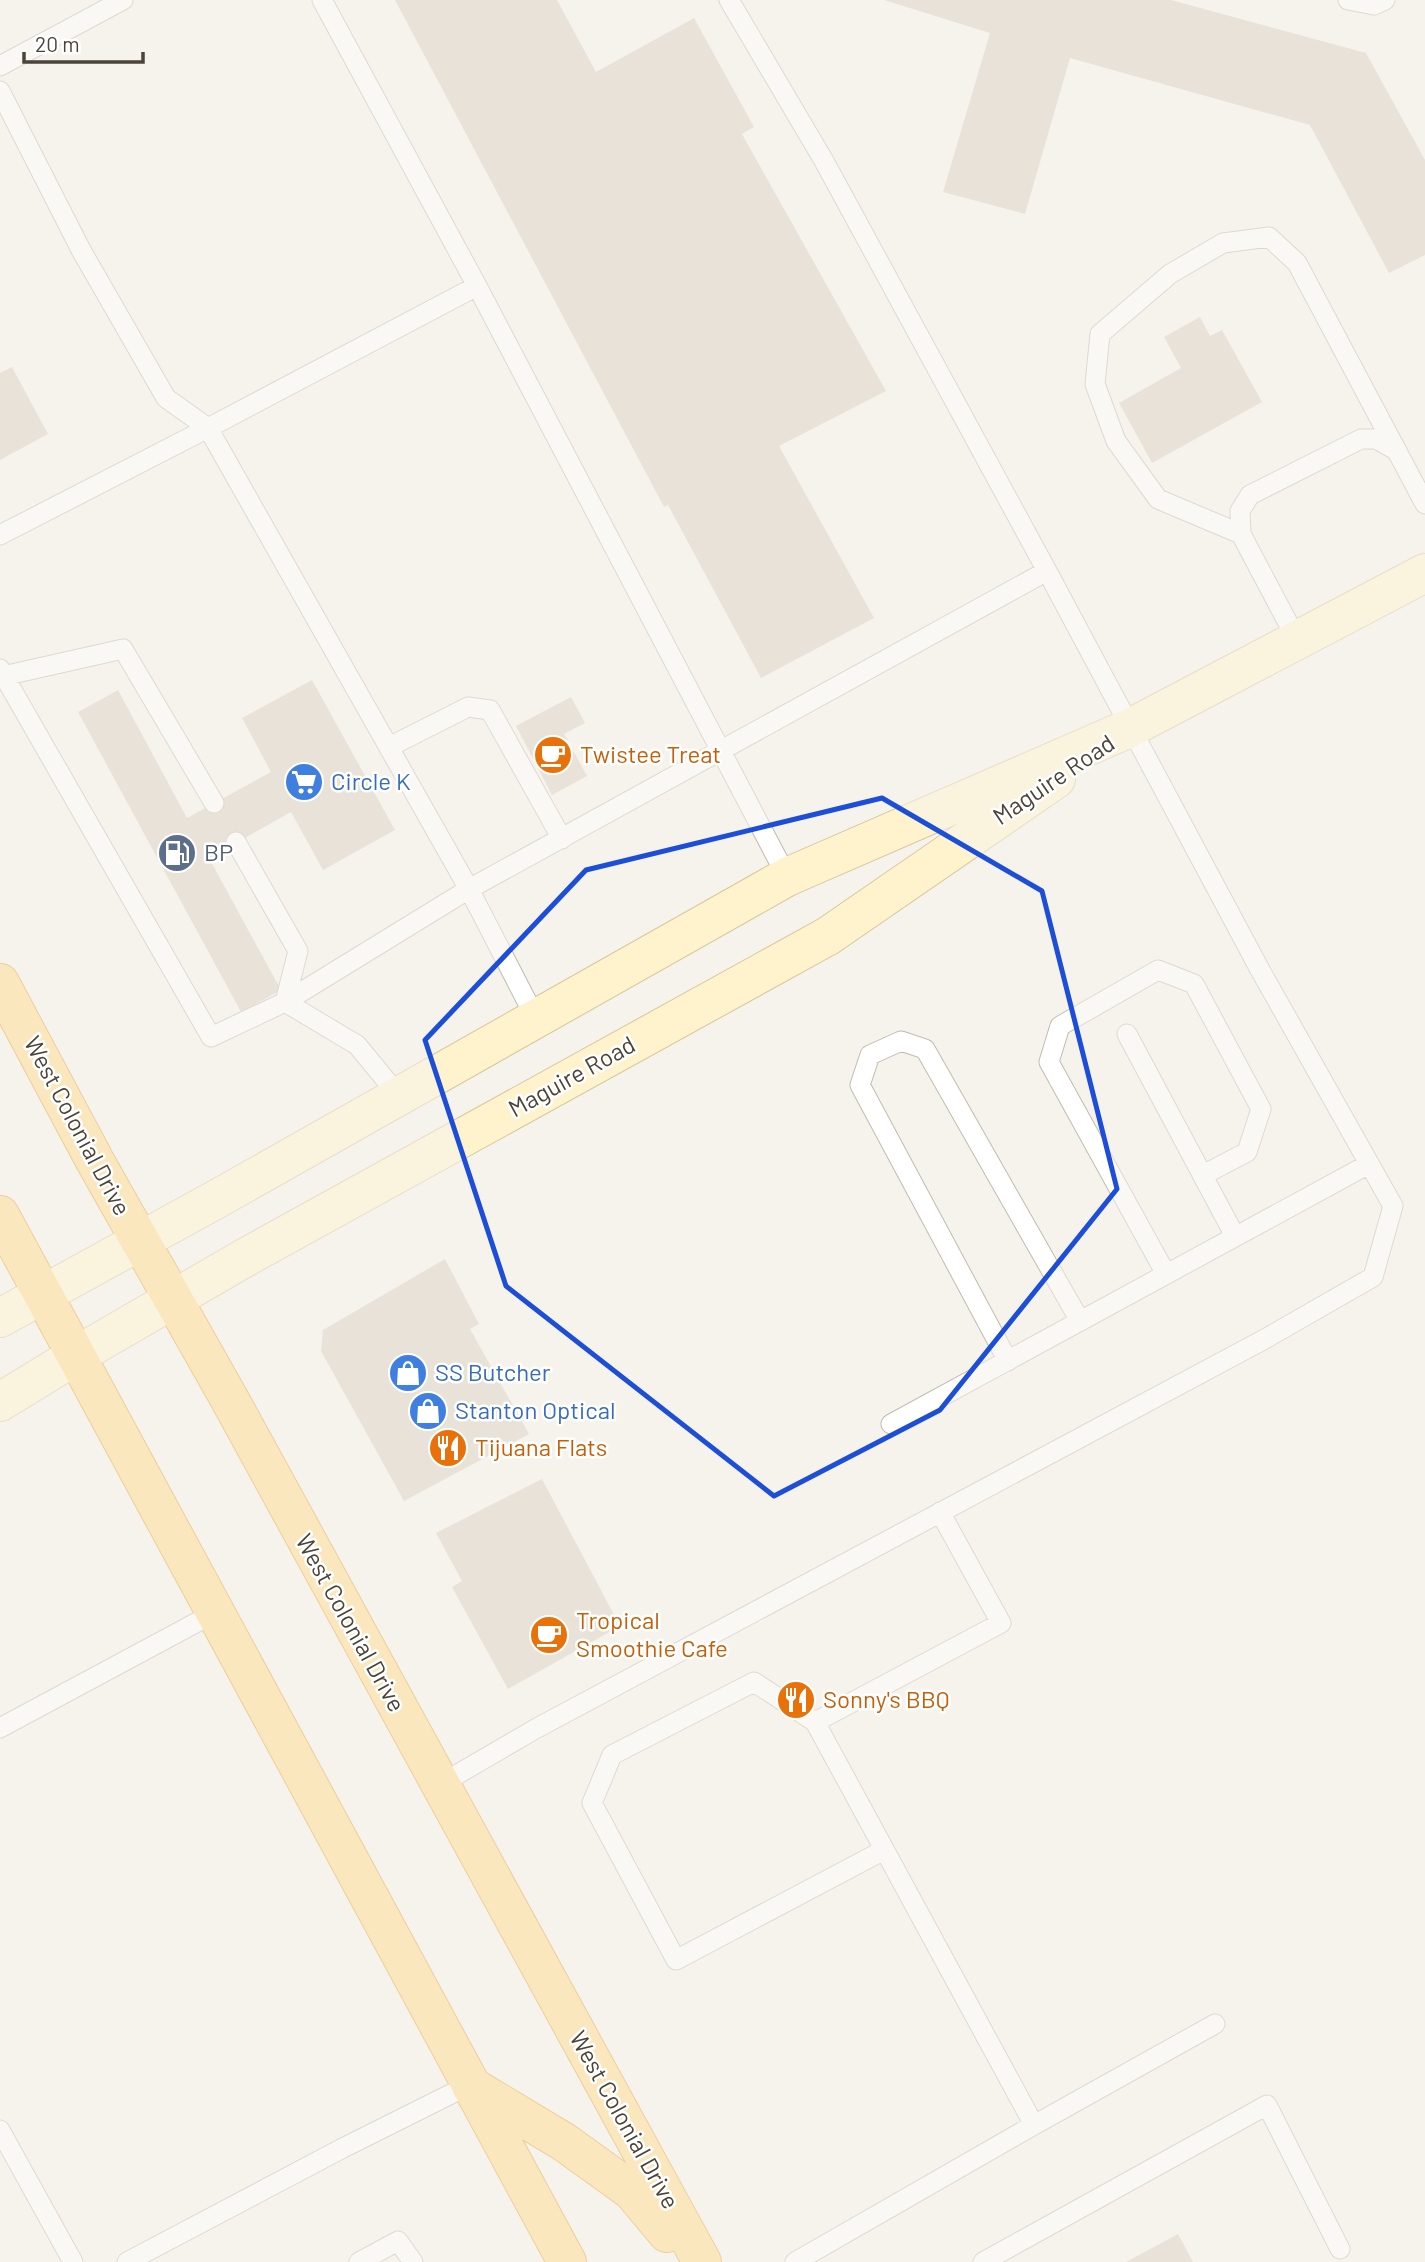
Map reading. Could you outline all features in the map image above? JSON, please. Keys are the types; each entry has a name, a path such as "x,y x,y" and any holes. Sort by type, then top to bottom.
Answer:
{"highway":[{"name":"West Colonial Drive","path":"0,983 702,2262"},
{"path":"0,1215 567,2262"},
{"path":"469,2085 564,2142 632,2191 691,2262"}],"main road":[{"name":"Maguire Road","path":"0,1318 787,877 1130,729 1425,573"},
{"name":"Maguire Road","path":"0,1402 272,1243 828,936 1130,729"}],"lane":[{"path":"0,66 123,0"},
{"path":"322,0 477,286 787,877"},
{"path":"439,1785 537,1728 1263,1340 1373,1277 1393,1206 1259,968 824,161 729,0"},
{"path":"1348,0 1374,5 1385,0"},
{"path":"0,91 81,250 166,398 208,428 469,889 536,1018"},
{"path":"1241,534 1158,499 1116,442 1095,384 1100,334 1170,274 1223,243 1269,237 1297,262 1425,504"},
{"path":"0,535 477,286"},
{"path":"1297,640 1241,534 1240,511 1250,495 1361,439 1376,439 1394,449"},
{"path":"214,803 123,649 2,673 211,1037 285,1002 469,889 1047,571"},
{"path":"389,747 468,707 490,710 562,839"},
{"path":"236,842 298,951 285,1002"},
{"path":"1166,1274 1049,1062 1060,1026 1157,970 1194,984 1261,1109 1247,1152 1203,1175"},
{"path":"285,1002 358,1045 399,1096"},
{"path":"1128,1034 1235,1236"},
{"path":"1008,1361 860,1085 870,1055 901,1041 925,1049 1080,1321"},
{"path":"891,1424 1369,1164"},
{"path":"815,1722 1001,1623 940,1512"},
{"path":"0,1728 216,1612"},
{"path":"884,1850 676,1960 592,1802 612,1755 754,1682 815,1722 1034,2125"},
{"path":"795,2262 1215,2025"},
{"path":"127,2262 329,2155 469,2085"},
{"path":"983,2262 1267,2105 1340,2249"},
{"path":"0,2130 73,2262"},
{"path":"359,2262 398,2241 412,2262"}],"highlighted area":[{"path":"882,798 1042,891 1117,1189 940,1410 774,1496 506,1286 425,1040 586,870"}],"building":[{"path":"395,0 557,0 596,72 694,18 754,127 742,134 886,391 779,446 874,618 761,678 668,505 664,507"},
{"path":"884,0 1171,0 1366,53 1425,160 1425,255 1389,273 1310,125 1070,58 1025,214 943,192 990,33"},
{"path":"1200,317 1210,336 1222,330 1262,402 1152,463 1119,403 1181,368 1164,337"},
{"path":"12,367 48,434 0,460 0,373"},
{"path":"312,680 395,830 323,870 291,812 209,858 281,990 241,1012 78,712 118,690 187,818 271,772 242,718"},
{"name":"Twistee Treat","path":"571,697 585,723 564,734 587,776 552,795 516,726"},
{"path":"445,1259 479,1324 470,1329 529,1434 404,1501 321,1351 323,1330"},
{"path":"542,1479 620,1626 508,1689 452,1587 462,1581 436,1533"},
{"path":"1178,2234 1193,2262 1126,2262"}],"place":[{"name":"Twistee Treat","path":"553,755"},
{"name":"Circle K","path":"304,782"},
{"name":"BP","path":"177,853"},
{"name":"SS Butcher","path":"408,1373"},
{"name":"Stanton Optical","path":"428,1411"},
{"name":"Tijuana Flats","path":"448,1448"},
{"name":"Tropical Smoothie Cafe","path":"549,1635"},
{"name":"Sonny's BBQ","path":"796,1700"}]}
